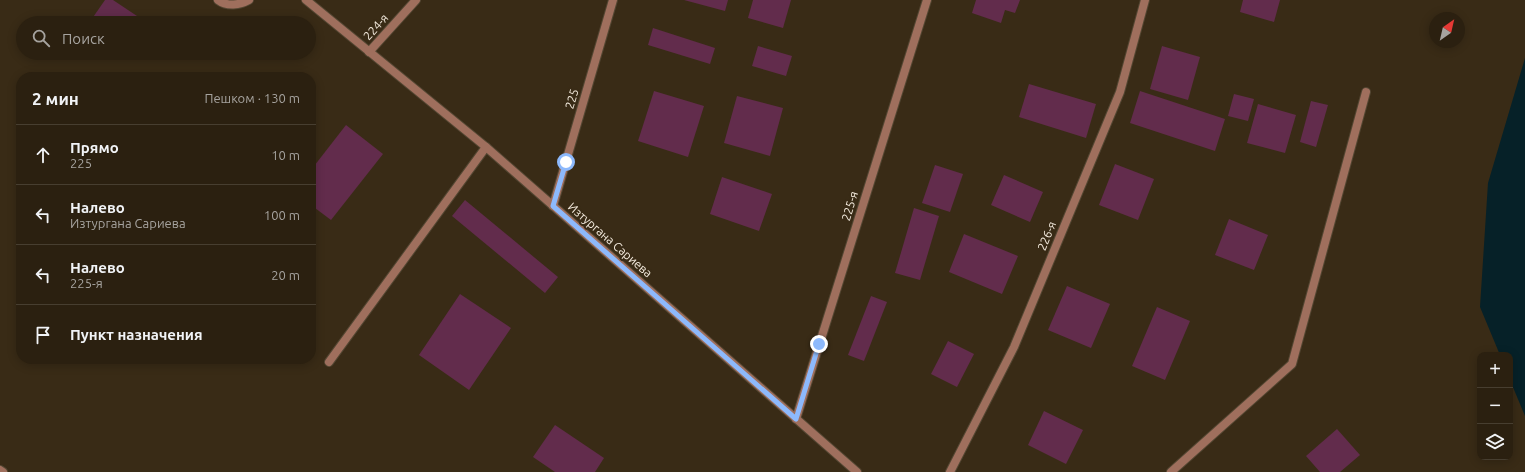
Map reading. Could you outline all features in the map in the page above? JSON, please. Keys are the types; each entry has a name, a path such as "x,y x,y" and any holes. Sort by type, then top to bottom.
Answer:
{"street":[{"path":"218,0 223,3 241,4 249,0"},
{"name":"Изтургана Сариева","path":"306,0 486,147 857,472"},
{"name":"224-я","path":"369,52 416,0"},
{"name":"225","path":"553,206 613,0"},
{"name":"225-я","path":"796,419 927,0"},
{"name":"226-я","path":"950,472 1017,340 1120,92 1145,0"},
{"path":"1171,472 1292,364 1366,92"},
{"path":"329,362 486,147"}],"water":[{"path":"1525,58 1525,416 1513,387 1513,352 1499,352 1480,307 1488,183"}],"building":[{"path":"105,0 113,0 137,16 94,16"},
{"path":"684,0 728,0 725,11"},
{"path":"753,0 791,0 783,28 748,18"},
{"path":"976,0 1020,0 1015,13 1005,10 1001,23 972,13"},
{"path":"1243,0 1280,0 1274,22 1240,12"},
{"path":"653,28 715,48 710,64 648,45"},
{"path":"758,46 792,56 786,76 752,66"},
{"path":"1162,46 1200,57 1188,100 1150,89"},
{"path":"1029,84 1096,104 1086,138 1019,117"},
{"path":"654,91 704,106 688,157 638,141"},
{"path":"1140,91 1225,119 1215,151 1130,123"},
{"path":"1234,94 1254,99 1248,121 1228,116"},
{"path":"737,96 783,108 770,156 724,143"},
{"path":"1311,101 1328,105 1316,147 1300,142"},
{"path":"1258,104 1296,115 1285,153 1247,143"},
{"path":"346,125 383,154 331,220 316,209 316,164"},
{"path":"1115,164 1154,179 1138,220 1099,205"},
{"path":"935,165 963,174 950,212 922,203"},
{"path":"1004,175 1043,192 1030,222 991,205"},
{"path":"722,177 772,194 759,231 710,214"},
{"path":"465,200 558,277 545,293 452,216"},
{"path":"914,208 939,216 920,280 895,273"},
{"path":"1229,219 1268,235 1254,270 1215,255"},
{"path":"964,234 1018,256 1002,294 949,272"},
{"path":"1067,286 1110,304 1091,348 1048,330"},
{"path":"460,294 511,328 469,390 419,355"},
{"path":"871,296 887,302 864,361 848,355"},
{"path":"1157,307 1190,321 1165,380 1132,366"},
{"path":"948,341 974,354 957,387 931,374"},
{"path":"1044,411 1083,430 1066,464 1028,445"},
{"path":"555,425 604,458 595,472 555,472 533,457"},
{"path":"1337,429 1360,455 1340,472 1320,472 1306,456"}],"route":[{"path":"566,162 553,206 796,419 819,344"}]}
